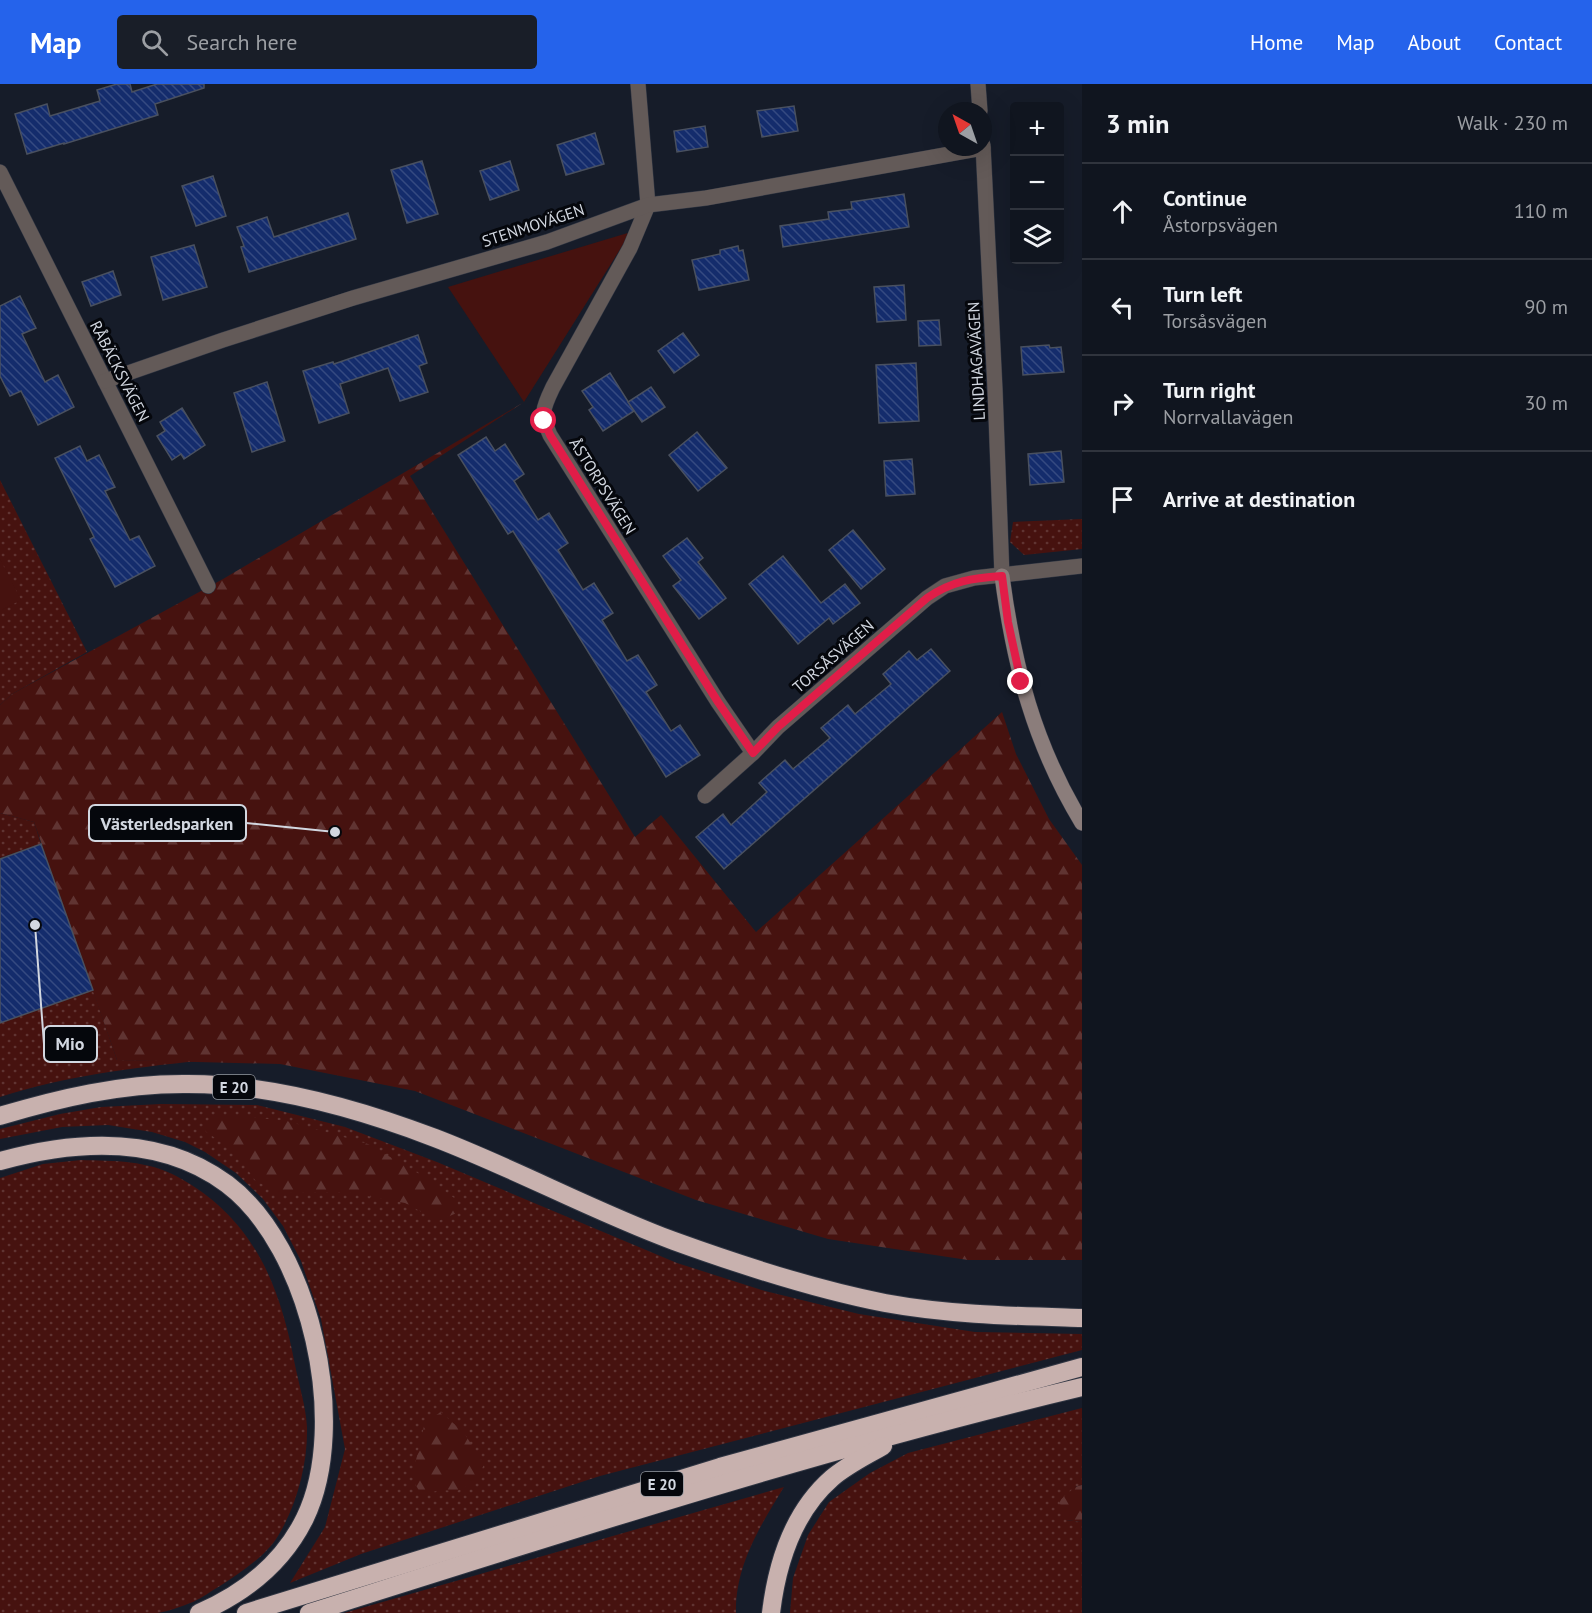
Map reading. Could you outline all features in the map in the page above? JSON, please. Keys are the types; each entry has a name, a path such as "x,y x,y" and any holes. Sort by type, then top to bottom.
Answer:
{"highway":[{"name":"E 20","path":"0,1116 52,1101 123,1088 184,1084 253,1089 354,1110 435,1138 672,1240 784,1278 885,1303 951,1312 1082,1318"},
{"path":"0,1161 34,1152 86,1144 120,1145 156,1151 190,1163 227,1184 253,1209 274,1237 292,1269 309,1321 323,1400 325,1430 323,1459 316,1489 305,1518 290,1545 270,1569 248,1587 200,1613"},
{"name":"E 20","path":"246,1613 720,1467 1082,1367"},
{"name":"E 20","path":"309,1613 591,1524 911,1431 1082,1387"},
{"name":"E 20","path":"771,1613 779,1564 800,1517 831,1478 855,1461 911,1431"}],"street":[{"name":"ÅSTORPSVÄGEN","path":"638,84 648,205 630,248 553,387 543,409 544,421 550,435 711,692 753,753"},
{"path":"978,84 980,102"},
{"name":"STENMOVÄGEN","path":"105,381 353,298 547,242 648,205 706,198 938,155"},
{"name":"LINDHAGAVÄGEN","path":"983,156 1002,576"},
{"name":"RÅBÄCKSVÄGEN","path":"0,172 208,586"},
{"name":"TORSÅSVÄGEN","path":"705,796 778,727 927,598 945,586 974,578 1082,566"},
{"path":"1002,576 1008,622 1021,682 1049,760 1082,823"}],"green space":[{"path":"631,232 524,402 448,287"},
{"path":"524,402 410,476 635,837 661,815 756,932 1002,712 1016,754 1049,819 1082,865 1082,1260 968,1260 828,1239 696,1200 415,1091 280,1064 117,1060 34,822 0,813 0,705 12,694 223,579"},
{"path":"0,480 87,652 12,694 0,705"},
{"path":"1082,519 1082,549 1024,555 1010,542 1013,522"},
{"path":"0,559 21,600 0,611"},
{"path":"0,813 34,822 41,844 0,858"},
{"path":"93,990 117,1060 198,1061 74,1078 0,1097 0,1023"},
{"path":"161,1104 257,1105 345,1127 437,1162 677,1263 765,1291 859,1314 975,1332 1082,1334 1082,1350 600,1476 361,1554 290,1583 325,1527 345,1449 321,1319 301,1261 283,1226 263,1199 236,1173 205,1152 185,1142 152,1132 108,1125 62,1127 0,1139 0,1129 60,1114 101,1107"},
{"path":"229,1115 287,1121 368,1144 428,1179 457,1200 459,1212 438,1221 405,1203 346,1192 278,1193 255,1180 228,1147 205,1131 213,1118"},
{"path":"81,1160 143,1164 167,1171 204,1194 226,1212 244,1233 271,1281 289,1335 304,1404 307,1427 306,1455 291,1511 273,1543 244,1570 193,1602 158,1613 0,1613 0,1178 43,1164"},
{"path":"1082,1408 1082,1485 1075,1487 1066,1520 1082,1522 1082,1613 790,1613 793,1578 808,1535 829,1502 870,1473 908,1453"},
{"path":"441,1412 464,1433 484,1464 477,1481 457,1491 439,1490 422,1496 413,1480 416,1460 425,1422"},
{"path":"1082,1485 1082,1522 1066,1520 1059,1501 1075,1487"},
{"path":"784,1487 758,1532 744,1563 736,1613 344,1613"}],"building":[{"path":"117,84 130,84 132,92 157,84 204,84 204,88 155,104 158,115 27,154 15,114 47,104 50,116 100,101 97,90"},
{"path":"794,106 798,131 762,137 757,111"},
{"path":"705,126 708,147 677,152 674,131"},
{"path":"595,133 604,164 566,175 557,145"},
{"path":"422,161 438,214 407,223 391,170"},
{"path":"510,161 519,190 490,200 480,171"},
{"path":"213,176 226,216 196,226 182,186"},
{"path":"904,194 909,227 783,247 780,226 829,219 828,212 852,209 851,202"},
{"path":"348,213 356,239 249,272 241,247 244,246 237,227 267,217 274,237"},
{"path":"194,245 207,287 163,300 151,257"},
{"path":"738,246 739,251 743,250 749,280 699,290 692,260 720,254 720,250"},
{"path":"113,271 121,295 91,306 82,282"},
{"path":"904,285 906,320 877,322 874,287"},
{"path":"20,296 36,328 22,334 45,382 58,375 74,407 38,425 21,391 10,396 0,376 0,306"},
{"path":"939,320 941,345 919,346 918,321"},
{"path":"683,333 699,355 674,373 658,351"},
{"path":"418,335 427,363 419,366 428,392 400,401 388,368 340,384 349,413 319,423 303,371 333,362 334,364"},
{"path":"1049,345 1050,348 1061,347 1064,372 1023,375 1021,347"},
{"path":"916,363 919,421 879,423 876,365"},
{"path":"610,373 634,411 603,431 589,410 593,407 582,391"},
{"path":"267,382 285,441 252,452 234,393"},
{"path":"651,387 665,407 642,422 628,402"},
{"path":"182,408 205,445 184,459 181,454 172,460 157,436 165,431 160,422"},
{"path":"697,432 727,468 698,491 669,455"},
{"path":"486,437 495,451 505,444 524,474 514,481 538,520 549,513 568,543 558,550 583,590 594,583 613,613 602,620 627,661 638,655 657,685 646,692 671,731 680,725 700,755 666,777 513,531 508,534 458,455"},
{"path":"80,446 87,461 99,455 115,487 105,491 130,540 139,536 155,566 115,587 90,539 94,537 55,458"},
{"path":"1061,451 1064,482 1030,485 1028,454"},
{"path":"912,459 915,494 886,496 884,461"},
{"path":"853,530 885,569 861,589 829,550"},
{"path":"687,538 703,558 698,562 726,598 699,619 673,586 681,580 663,556"},
{"path":"783,556 821,603 845,584 860,603 833,624 829,618 798,644 749,584"},
{"path":"931,649 950,671 724,869 696,837 723,814 731,825 767,792 759,783 785,760 793,769 830,738 821,728 848,705 855,714 891,684 883,674 909,651 917,660"},
{"path":"41,844 93,990 0,1023 0,859"}],"place":[{"name":"Västerledsparken","path":"335,832"},
{"name":"Mio","path":"35,925"}],"route":[{"path":"544,421 550,435 718,702 753,753 778,727 927,598 945,586 958,582 974,578 1002,576 1008,622 1021,682"}]}
